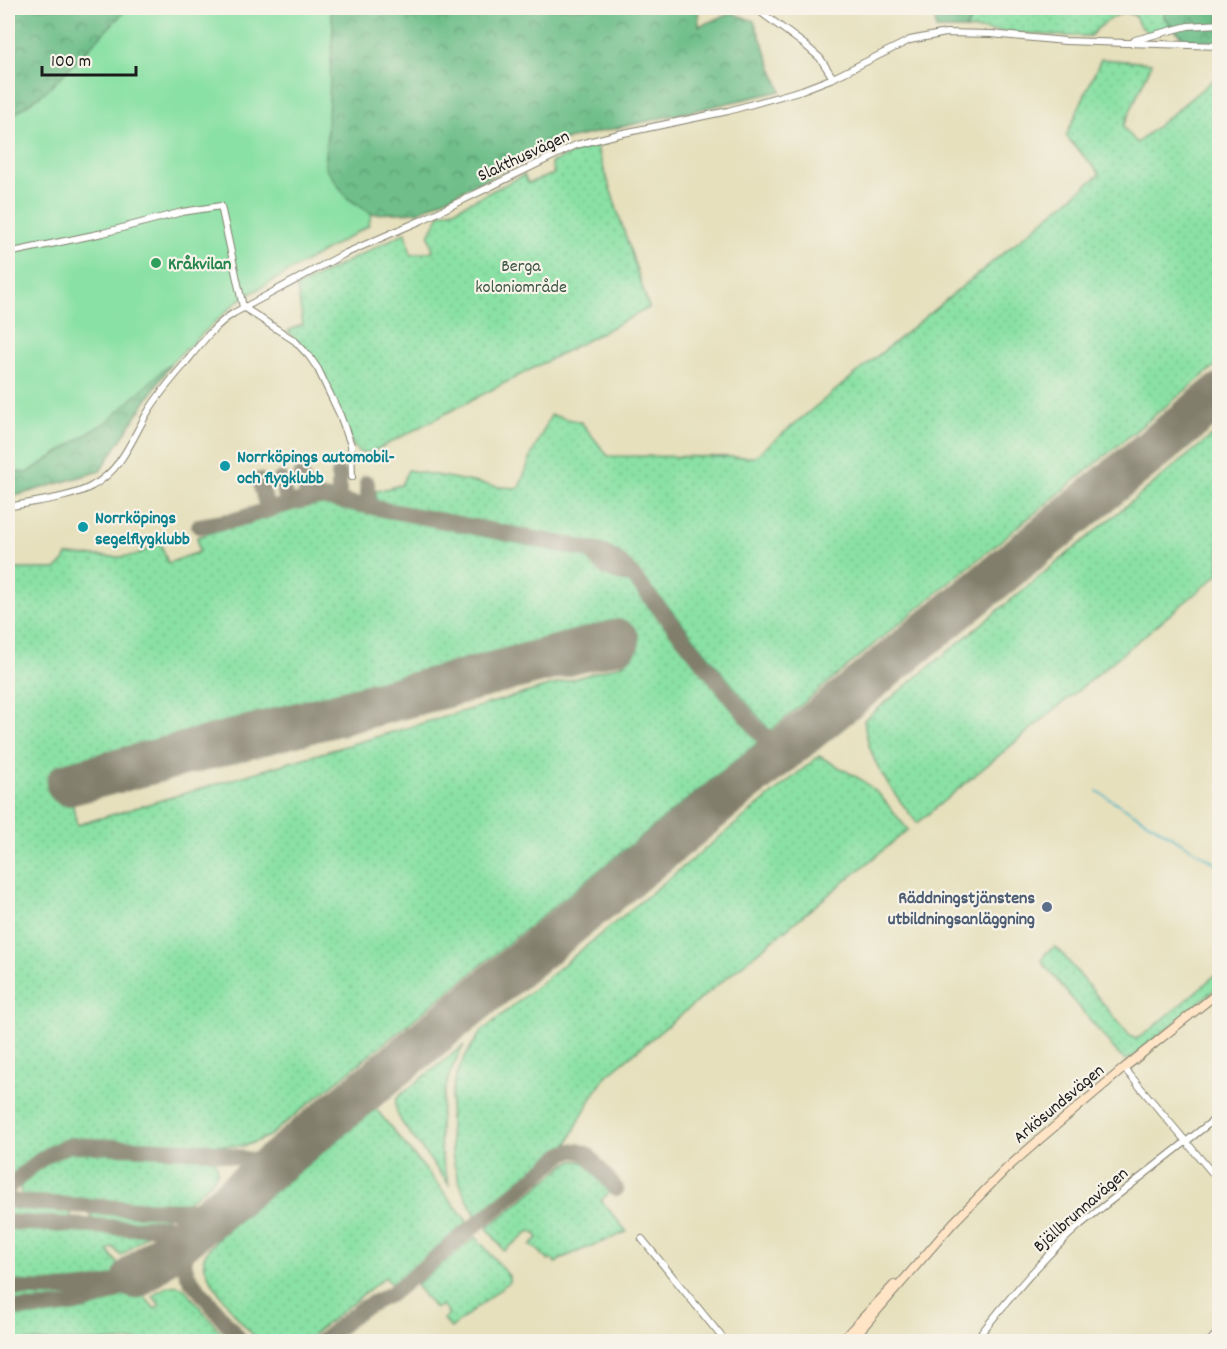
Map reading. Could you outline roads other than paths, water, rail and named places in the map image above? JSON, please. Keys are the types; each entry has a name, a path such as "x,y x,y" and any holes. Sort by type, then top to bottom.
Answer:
{"main road":[{"name":"Arkösundsvägen","path":"840,1341 1017,1159 1124,1068 1220,991"},
{"name":"Arkösundsvägen","path":"850,1341 890,1298 928,1251"}],"street":[{"path":"757,8 820,58 833,78"},
{"path":"1132,43 1135,40 1188,26 1220,24"},
{"name":"Slakthusvägen","path":"8,507 76,493 92,487 107,476 122,460 160,393 224,319 344,254 450,207 519,171 576,145 728,111 802,90 833,78 910,40 946,33 991,34 1065,41 1220,46"},
{"path":"8,253 182,212 221,206 243,307 295,341 318,369 340,415 351,445 352,477"},
{"path":"1124,1068 1220,1182"},
{"name":"Bjällbrunnavägen","path":"974,1341 1026,1277 1062,1240 1220,1115"},
{"path":"642,1239 724,1341"},
{"path":"1209,1341 1220,1330"}],"waterway":[{"path":"1097,791 1220,866"}],"place":[{"name":"Kråkvilan","path":"156,263"},
{"name":"Norrköpings automobil- och flygklubb","path":"225,466"},
{"name":"Norrköpings segelflygklubb","path":"83,527"},
{"name":"Räddningstjänstens utbildningsanläggning","path":"1047,907"}],"park label":[{"name":"Berga koloniområde","path":"521,275"}]}
